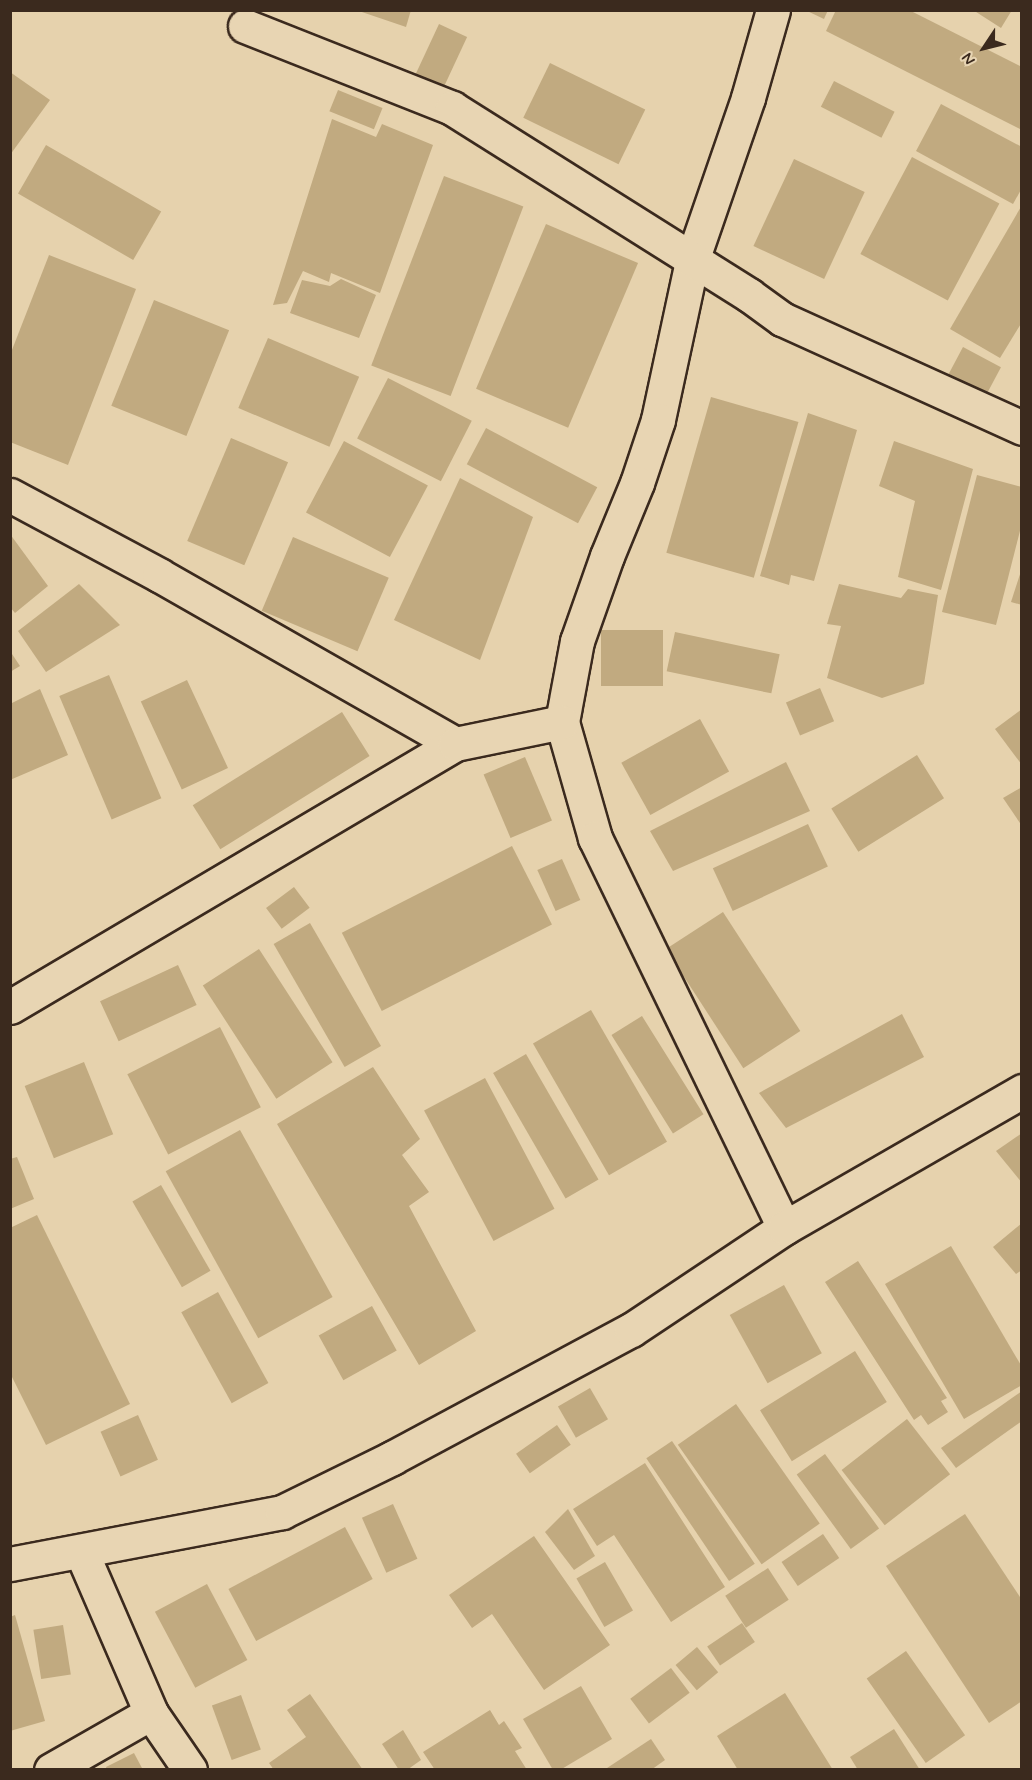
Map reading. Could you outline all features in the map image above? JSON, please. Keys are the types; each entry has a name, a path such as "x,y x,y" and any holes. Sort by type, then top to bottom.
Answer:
{"street":[{"path":"773,10 748,98 692,261 658,420 637,483 607,556 577,641 562,722 595,838 784,1228"},
{"path":"245,26 452,108 749,295 782,319 1022,428"},
{"path":"10,495 159,575 455,744"},
{"path":"10,1007 455,744 562,722"},
{"path":"13,1555 81,1551 282,1512 392,1458 631,1330 784,1228 1022,1091"},
{"path":"81,1551 151,1713 190,1770"},
{"path":"51,1770 151,1713"}],"building":[{"path":"356,10 411,10 406,27"},
{"path":"805,10 828,10 824,19"},
{"path":"836,10 909,10 1022,67 1022,130 826,31"},
{"path":"973,10 1012,10 1001,28"},
{"path":"439,24 467,37 443,89 415,76"},
{"path":"550,63 645,109 619,164 523,118"},
{"path":"10,72 50,100 10,155"},
{"path":"834,81 895,112 881,138 821,107"},
{"path":"338,90 383,108 374,129 329,111"},
{"path":"941,104 1022,147 1022,188 1013,204 916,151"},
{"path":"332,119 376,137 382,124 433,145 380,293 331,273 329,282 303,271 287,303 273,305"},
{"path":"46,145 161,211 133,260 18,193"},
{"path":"912,157 999,203 948,301 860,254"},
{"path":"794,159 865,192 824,279 753,246"},
{"path":"444,176 523,206 451,396 371,366"},
{"path":"1022,205 1022,322 1000,358 950,329"},
{"path":"546,224 638,263 568,428 476,389"},
{"path":"49,255 136,289 68,465 10,442 10,355"},
{"path":"341,279 376,295 359,338 290,313 302,280 330,286"},
{"path":"154,300 229,330 186,436 111,406"},
{"path":"268,338 359,377 329,447 238,408"},
{"path":"963,347 1001,367 984,399 946,379"},
{"path":"388,378 472,421 441,481 357,439"},
{"path":"711,397 798,422 754,578 666,553"},
{"path":"808,413 857,430 814,581 791,575 789,585 760,576"},
{"path":"486,428 597,487 578,523 467,464"},
{"path":"231,438 288,462 244,565 187,541"},
{"path":"344,441 428,486 390,557 306,513"},
{"path":"894,441 973,469 941,590 898,577 915,501 879,486"},
{"path":"977,475 1022,487 1022,523 996,625 942,612"},
{"path":"460,478 533,517 480,660 394,620"},
{"path":"10,534 48,586 15,613 10,607"},
{"path":"293,537 389,578 357,651 262,611"},
{"path":"1022,568 1022,605 1011,602"},
{"path":"79,584 120,625 46,672 18,631"},
{"path":"839,584 901,598 908,589 938,595 924,684 882,698 827,678 841,626 827,624"},
{"path":"601,630 663,630 663,686 601,686"},
{"path":"675,632 780,654 771,693 667,671"},
{"path":"10,651 20,666 10,672"},
{"path":"109,675 161,798 112,819 59,696"},
{"path":"187,680 228,768 182,789 141,702"},
{"path":"820,688 834,721 800,736 786,702"},
{"path":"40,689 68,755 10,780 10,704"},
{"path":"1022,709 1022,765 995,729"},
{"path":"342,712 370,756 220,849 193,805"},
{"path":"700,719 729,771 650,815 621,763"},
{"path":"917,755 944,798 858,852 831,809"},
{"path":"525,757 552,821 511,838 484,775"},
{"path":"786,762 810,811 673,871 650,831"},
{"path":"1022,787 1022,826 1003,798"},
{"path":"808,824 828,867 733,911 713,868"},
{"path":"512,846 552,924 382,1011 342,933"},
{"path":"562,859 580,900 556,911 537,870"},
{"path":"294,887 310,908 282,929 266,908"},
{"path":"723,912 800,1031 743,1068 666,949"},
{"path":"310,923 381,1046 345,1067 274,944"},
{"path":"259,949 333,1062 276,1099 203,985"},
{"path":"178,965 197,1005 119,1041 100,1001"},
{"path":"591,1010 667,1142 609,1175 533,1044"},
{"path":"902,1014 924,1057 786,1128 759,1093"},
{"path":"642,1016 703,1114 673,1133 611,1035"},
{"path":"220,1027 261,1107 168,1154 127,1074"},
{"path":"526,1054 598,1180 566,1199 493,1073"},
{"path":"84,1062 113,1134 54,1158 25,1086"},
{"path":"373,1067 420,1139 402,1155 429,1192 409,1206 476,1331 419,1365 277,1124"},
{"path":"485,1078 554,1209 494,1241 424,1110"},
{"path":"240,1130 333,1297 258,1338 166,1171"},
{"path":"1022,1133 1022,1183 996,1151"},
{"path":"17,1157 34,1199 10,1209 10,1159"},
{"path":"161,1185 210,1271 182,1287 132,1202"},
{"path":"37,1215 130,1404 46,1445 10,1373 10,1228"},
{"path":"1022,1223 1022,1270 1016,1274 993,1247"},
{"path":"951,1246 1022,1367 1022,1385 964,1419 885,1284"},
{"path":"858,1261 947,1398 941,1401 948,1412 928,1425 921,1415 914,1420 825,1282"},
{"path":"784,1285 822,1353 768,1383 730,1315"},
{"path":"218,1292 268,1383 232,1403 181,1312"},
{"path":"372,1306 397,1351 343,1380 319,1336"},
{"path":"855,1351 887,1402 792,1461 760,1410"},
{"path":"590,1388 608,1419 576,1438 558,1406"},
{"path":"1022,1391 1022,1421 956,1468 941,1448"},
{"path":"736,1404 820,1524 762,1564 678,1445"},
{"path":"138,1415 158,1460 120,1476 101,1432"},
{"path":"907,1419 950,1474 885,1525 842,1470"},
{"path":"557,1425 571,1445 530,1473 516,1454"},
{"path":"672,1441 755,1564 729,1581 646,1458"},
{"path":"825,1454 879,1528 851,1549 797,1475"},
{"path":"645,1463 725,1587 671,1622 614,1535 597,1546 573,1509"},
{"path":"393,1504 417,1559 386,1573 362,1518"},
{"path":"568,1509 595,1556 574,1570 545,1532"},
{"path":"965,1514 1022,1600 1022,1701 989,1723 886,1566"},
{"path":"345,1527 373,1579 256,1641 228,1589"},
{"path":"823,1534 839,1558 798,1586 782,1562"},
{"path":"534,1536 610,1645 544,1690 492,1614 472,1628 449,1595"},
{"path":"605,1562 633,1610 604,1627 576,1578"},
{"path":"768,1568 789,1600 746,1628 725,1596"},
{"path":"207,1584 247,1660 195,1688 155,1612"},
{"path":"15,1615 45,1721 10,1731 10,1617"},
{"path":"742,1623 755,1642 720,1666 707,1646"},
{"path":"63,1625 71,1674 41,1679 33,1630"},
{"path":"697,1647 718,1672 697,1690 676,1665"},
{"path":"906,1651 965,1735 926,1763 867,1679"},
{"path":"671,1668 690,1693 649,1723 630,1699"},
{"path":"581,1686 612,1739 560,1770 553,1770 523,1719"},
{"path":"785,1693 833,1770 738,1770 717,1736"},
{"path":"310,1694 363,1770 274,1770 269,1763 306,1737 287,1710"},
{"path":"241,1695 261,1750 232,1760 212,1706"},
{"path":"490,1710 499,1725 504,1721 522,1748 515,1751 527,1770 435,1770 423,1752"},
{"path":"894,1729 920,1770 858,1770 850,1757"},
{"path":"403,1730 421,1760 407,1770 399,1770 382,1744"},
{"path":"651,1739 665,1760 651,1770 604,1770"},
{"path":"134,1753 143,1770 107,1770 106,1767"}]}
